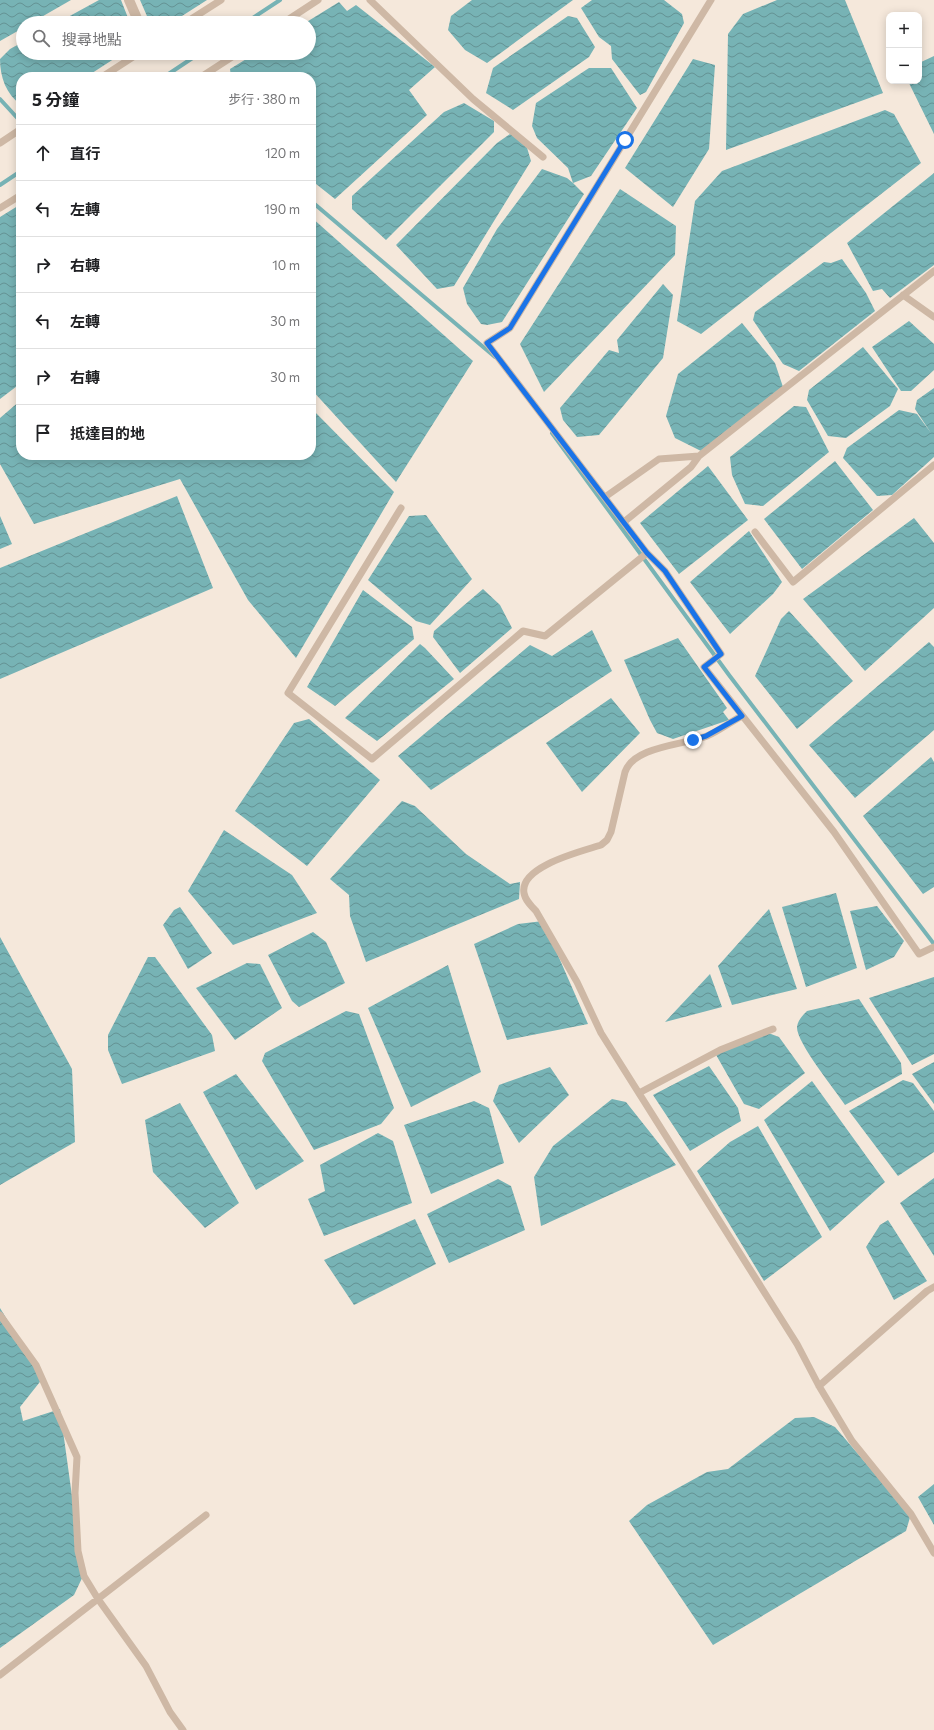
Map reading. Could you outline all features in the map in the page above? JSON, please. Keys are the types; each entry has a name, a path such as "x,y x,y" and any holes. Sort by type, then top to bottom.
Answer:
{"street":[{"path":"129,0 136,16"}],"lane":[{"path":"196,16 221,0"},
{"path":"294,16 318,0"},
{"path":"370,0 472,99 543,157"},
{"path":"711,0 510,328 487,343 647,553 665,571 721,654 704,667 834,832 919,954 934,947"},
{"path":"110,72 128,60"},
{"path":"209,72 227,60"},
{"path":"0,142 16,132"},
{"path":"0,208 16,198"},
{"path":"624,522 691,467 699,456 934,271"},
{"path":"903,294 934,317"},
{"path":"605,497 659,459 699,456"},
{"path":"754,532 793,582 934,465"},
{"path":"401,508 288,693 372,759 523,631 545,636 647,553"},
{"path":"742,716 706,736 652,751 633,759 627,766 625,772 611,832 607,840 601,845 543,865 531,874 524,892 528,902 536,911 578,982 601,1033 797,1344 819,1386 852,1441 911,1514 934,1553"},
{"path":"639,1093 720,1050 773,1029"},
{"path":"819,1386 927,1291 934,1287"},
{"path":"0,1315 36,1365 78,1457 75,1493 78,1551 84,1576 98,1599 146,1666 170,1712 183,1730"},
{"path":"0,1675 206,1515"}],"water":[{"path":"0,0 71,0 43,16 16,16 16,32 0,41"},
{"path":"99,0 121,0 127,16 70,16"},
{"path":"140,0 207,0 182,16 147,16"},
{"path":"472,0 573,0 487,63 465,50 448,30 451,16"},
{"path":"592,0 664,0 682,14 684,23 646,92 640,95 612,59 611,46 599,37 581,8"},
{"path":"777,0 845,0 883,93 726,150 728,34 743,14"},
{"path":"339,2 347,11 356,5 435,67 409,90 427,115 335,199 316,184 316,72 230,72 230,69 245,60 316,60 316,16"},
{"path":"568,16 577,18 595,47 589,57 513,110 486,93 493,68"},
{"path":"16,46 16,60 112,60 94,72 16,72 16,101 11,96 5,85 0,66 0,59 10,49"},
{"path":"934,56 934,134 909,84 922,84 922,62"},
{"path":"693,59 715,65 709,149 673,207 625,168"},
{"path":"589,68 611,68 637,108 591,176 573,183 568,168 537,138 532,126 536,103"},
{"path":"464,103 494,121 494,132 386,240 352,209 352,196 444,112"},
{"path":"885,110 894,114 921,163 701,334 677,321 695,201 722,171"},
{"path":"510,134 525,141 531,161 454,286 437,289 396,245 497,143"},
{"path":"542,169 567,178 584,194 502,322 487,325 481,324 467,304 463,288 497,229"},
{"path":"934,173 934,265 890,298 882,289 873,291 847,243"},
{"path":"620,189 676,226 675,255 544,392 520,344"},
{"path":"16,207 16,387 0,399 0,217"},
{"path":"316,221 473,361 396,482 316,394"},
{"path":"842,259 866,293 875,311 799,371 783,364 753,320 755,312 824,262 831,263"},
{"path":"663,284 673,295 663,358 599,435 577,437 563,420 560,408 609,350 619,353 617,340"},
{"path":"909,321 934,344 934,370 911,391 901,391 872,347"},
{"path":"742,323 775,363 783,387 701,451 675,438 666,416 678,374"},
{"path":"863,347 898,389 890,406 846,438 828,436 807,400 809,390"},
{"path":"934,388 934,457 892,495 877,496 843,458 847,448 899,410 917,414 931,433 915,409 917,400"},
{"path":"16,404 16,460 316,460 316,413 394,492 296,658 248,600 180,479 34,524 0,464 0,418"},
{"path":"794,406 806,407 829,452 763,506 745,504 732,475 730,457"},
{"path":"835,461 873,510 802,569 764,519"},
{"path":"708,466 748,520 679,574 640,523"},
{"path":"177,496 213,588 0,679 0,568"},
{"path":"426,515 472,579 430,625 416,621 368,580 409,516"},
{"path":"0,516 12,544 0,549"},
{"path":"914,518 934,543 934,608 865,671 803,599"},
{"path":"749,531 782,582 773,594 730,634 690,582"},
{"path":"483,589 500,605 512,628 460,673 433,637 434,631"},
{"path":"363,590 412,627 414,639 335,706 307,687"},
{"path":"789,611 853,681 797,729 755,676 781,619"},
{"path":"592,630 612,671 431,790 398,756 530,645 552,656"},
{"path":"678,638 727,708 723,712 729,720 673,739 657,733 624,660"},
{"path":"929,642 934,647 934,730 855,798 809,745"},
{"path":"420,644 454,679 377,741 345,718"},
{"path":"611,698 640,733 582,792 546,743"},
{"path":"309,719 380,780 307,866 235,811 294,723"},
{"path":"931,757 934,762 934,887 923,894 863,816"},
{"path":"402,801 415,806 466,854 510,884 520,882 519,899 366,962 350,916 349,895 330,879"},
{"path":"224,830 292,875 317,913 233,945 188,891"},
{"path":"836,893 857,968 806,987 782,907"},
{"path":"877,906 904,941 894,957 866,970 850,911"},
{"path":"180,907 212,953 188,969 163,925 174,910"},
{"path":"769,909 797,989 732,1005 718,966"},
{"path":"543,921 588,1024 507,1040 474,944 518,924"},
{"path":"313,932 326,942 345,983 299,1007 292,1001 268,955"},
{"path":"0,937 72,1069 75,1142 0,1185"},
{"path":"148,957 155,957 212,1035 215,1051 122,1084 108,1050 108,1035"},
{"path":"247,963 260,964 282,1008 235,1040 196,988"},
{"path":"448,965 481,1072 411,1107 368,1008"},
{"path":"710,974 722,1007 665,1022"},
{"path":"934,977 934,1054 912,1065 869,998"},
{"path":"859,999 901,1063 902,1074 845,1105 809,1054 798,1034 797,1027 799,1020 807,1011"},
{"path":"346,1011 359,1014 394,1108 381,1124 314,1150 262,1061 265,1053"},
{"path":"763,1031 779,1037 805,1073 759,1109 744,1104 715,1053"},
{"path":"934,1062 934,1104 912,1074"},
{"path":"709,1066 738,1108 741,1121 690,1151 653,1095"},
{"path":"550,1067 569,1095 519,1143 493,1101 499,1085"},
{"path":"236,1074 304,1161 256,1190 203,1092"},
{"path":"903,1080 913,1083 934,1111 934,1152 898,1176 849,1111"},
{"path":"812,1081 885,1182 830,1231 764,1120"},
{"path":"612,1099 626,1102 676,1165 541,1226 534,1177 553,1146"},
{"path":"474,1101 489,1108 504,1163 431,1194 404,1125"},
{"path":"180,1103 239,1203 205,1228 153,1172 145,1120"},
{"path":"758,1126 822,1237 764,1281 697,1171 730,1142"},
{"path":"378,1133 393,1141 412,1203 324,1236 308,1199 325,1191 320,1165"},
{"path":"934,1178 934,1256 900,1203"},
{"path":"498,1179 511,1186 525,1230 449,1263 427,1214"},
{"path":"415,1219 436,1264 354,1305 324,1260"},
{"path":"888,1220 927,1281 894,1300 866,1247 880,1225"},
{"path":"0,1308 43,1378 20,1407 23,1421 60,1409 83,1576 74,1595 0,1648"},
{"path":"814,1417 835,1427 911,1514 906,1531 713,1645 629,1521 647,1505 707,1472 728,1469 795,1418"},
{"path":"934,1484 934,1525 918,1497"}],"waterway":[{"path":"256,16 280,0"},
{"path":"172,72 190,60"},
{"path":"0,99 16,117"},
{"path":"0,185 16,174"},
{"path":"316,205 495,357"},
{"path":"552,433 729,675 934,944"}],"route":[{"path":"625,140 510,328 487,343 647,553 665,571 721,654 704,667 742,716 706,736 693,740"}]}
